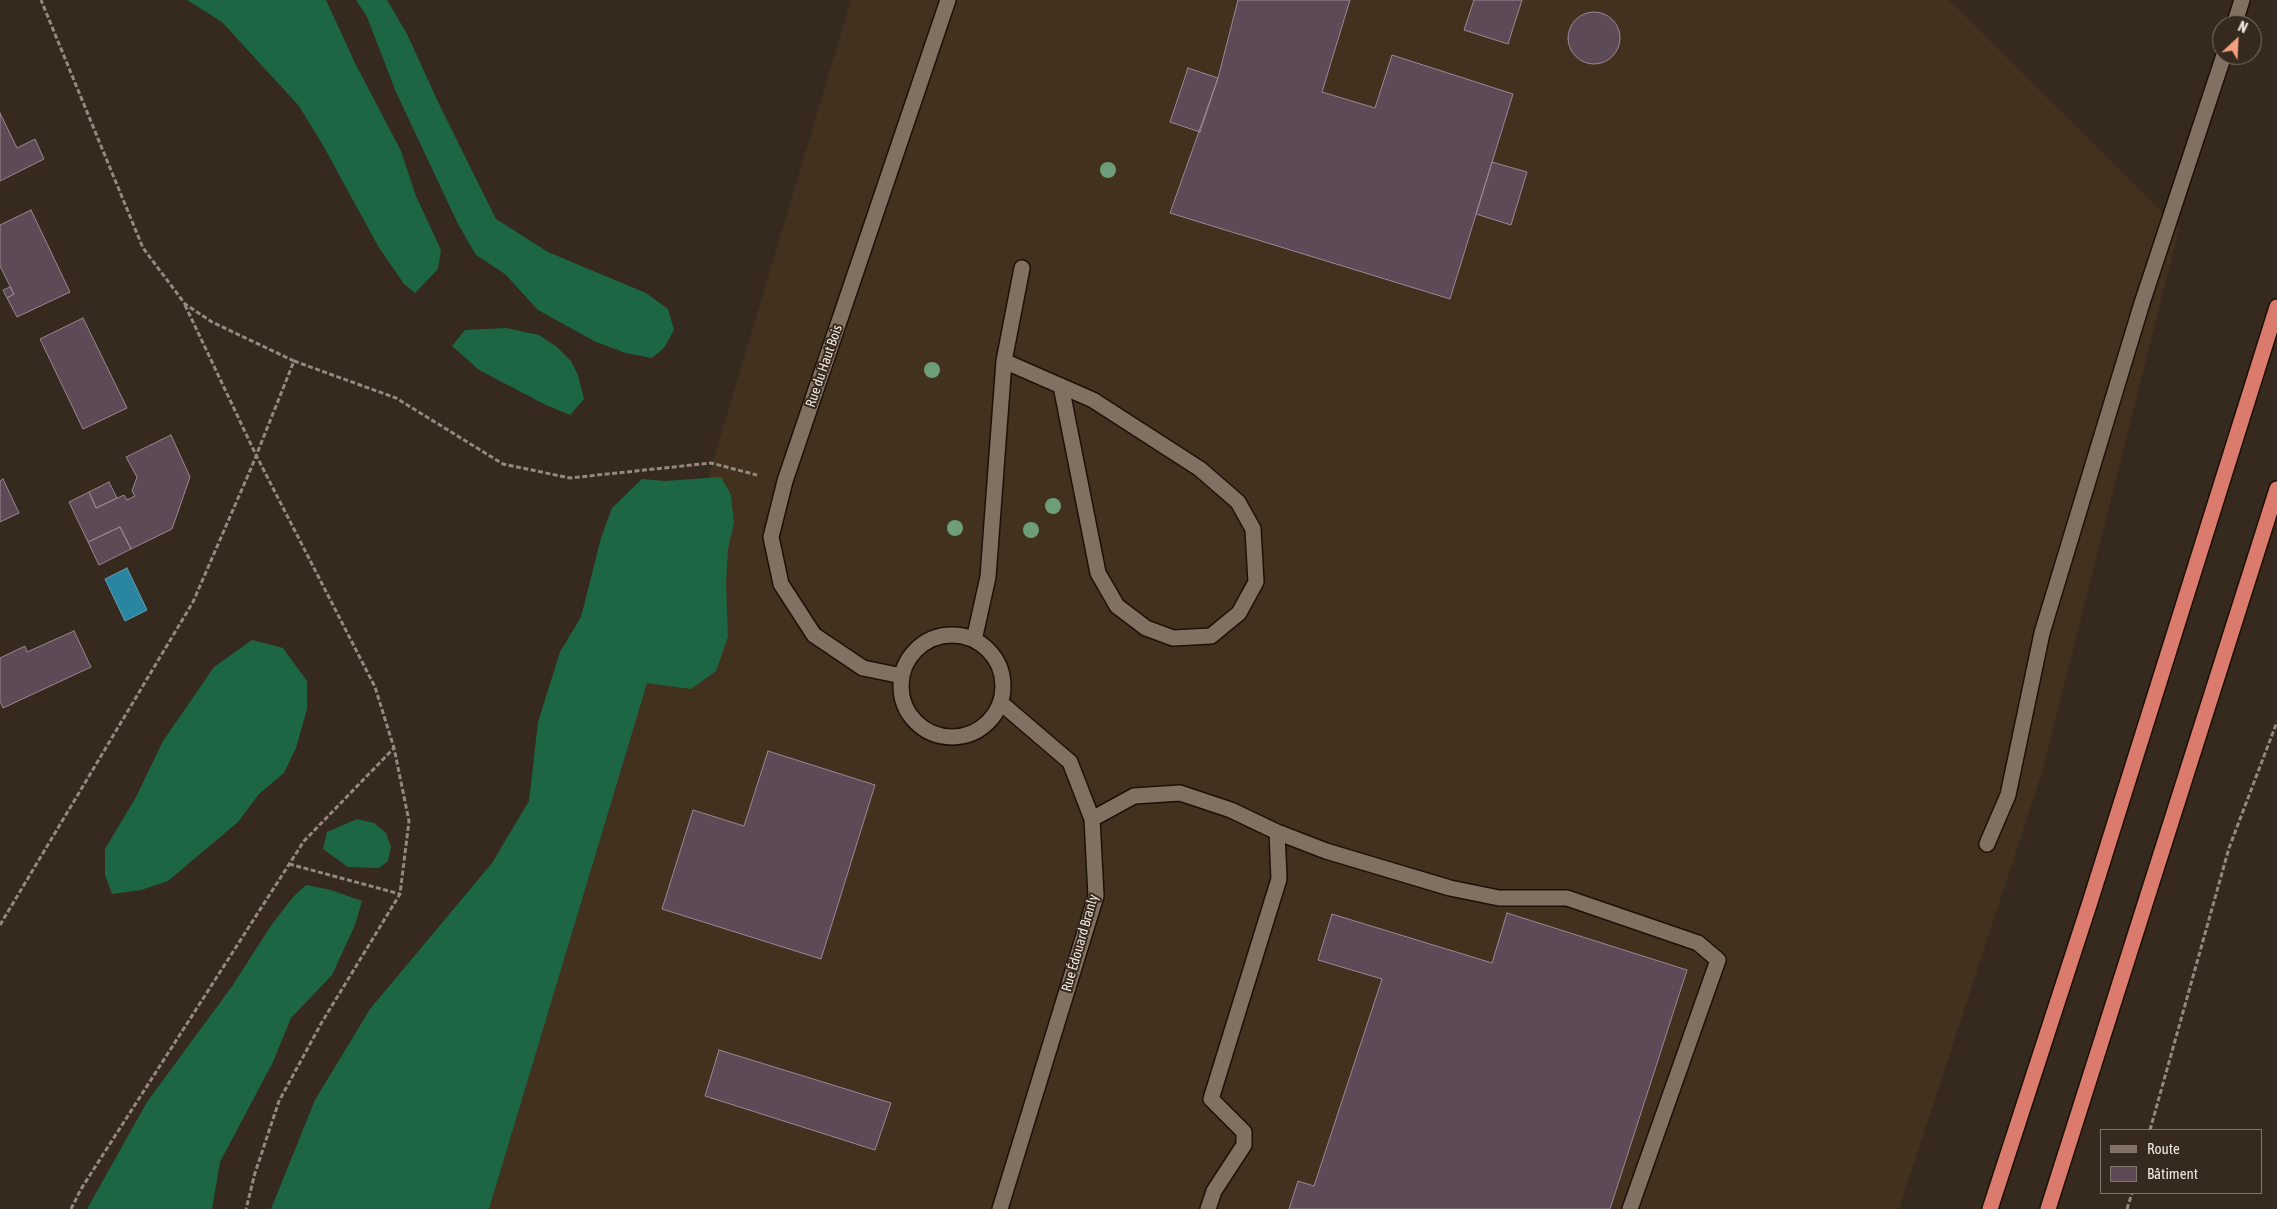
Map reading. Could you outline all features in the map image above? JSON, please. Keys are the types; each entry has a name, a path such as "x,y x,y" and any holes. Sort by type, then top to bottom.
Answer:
{"highway":[{"path":"1990,1209 2093,893 2277,307"},
{"path":"2048,1209 2277,489"}],"street":[{"name":"Rue du Haut Bois","path":"902,676 863,668 814,636 781,584 771,537 785,482 948,0"},
{"path":"2237,15 2242,0"},
{"path":"1987,844 2008,795 2042,633 2142,303 2221,65"},
{"path":"974,640 988,577 1004,361 1022,268"},
{"path":"1004,361 1093,400 1184,459 1238,502 1254,530 1256,582 1240,613 1211,636 1173,638 1146,628 1117,606 1098,573 1061,386"},
{"path":"956,635 974,640 989,651 999,666 1003,684 1001,703 991,720 977,732 958,738 939,736 925,730 909,713 901,691 902,676 909,658 922,645 938,637 956,635"},
{"name":"Rue Édouard Branly","path":"1000,1209 1096,896 1092,819 1070,762 1001,703"},
{"path":"1092,819 1134,796 1180,793 1231,810 1277,832 1326,851 1450,888 1499,898 1567,898 1698,943 1718,960 1630,1209"},
{"path":"1208,1209 1214,1191 1244,1144 1244,1132 1212,1099 1279,878 1277,832"}],"path":[{"path":"41,0 143,248 185,304 256,455 375,687 394,748 409,822 400,894 322,1022 279,1101 254,1173 246,1209"},
{"path":"185,304 212,322 294,362 396,398 504,464 570,478 711,464 785,482"},
{"path":"0,925 193,602 294,362"},
{"path":"2150,1129 2229,848 2277,722"},
{"path":"71,1209 81,1189 304,841 394,748"},
{"path":"289,864 400,894"},
{"path":"2127,1209 2132,1194"}],"shaded area":[{"path":"851,0 1949,0 2179,229 2043,769 1899,1209 489,1209"}],"green space":[{"path":"187,0 326,0 355,63 401,151 416,196 441,250 438,269 415,293 404,284 378,246 324,147 299,106 222,22"},
{"path":"356,0 387,0 407,34 439,104 496,219 548,252 646,293 668,309 674,330 664,348 652,358 626,353 596,342 538,310 505,274 476,255 458,224 396,92 367,17"},
{"path":"506,328 539,335 557,347 571,361 578,375 584,399 570,415 546,405 479,370 452,346 465,330"},
{"path":"721,477 731,495 734,523 728,549 726,583 728,637 716,671 691,689 647,683 489,1209 271,1209 315,1100 370,1009 492,863 529,801 538,722 560,652 581,617 601,538 612,508 642,479 665,481"},
{"path":"252,640 283,648 307,681 307,709 296,748 284,773 259,794 238,822 168,881 141,890 112,894 105,875 105,849 136,797 163,741 214,667"},
{"path":"357,819 374,823 386,833 391,847 388,861 379,868 348,867 323,849 327,832"},
{"path":"306,885 331,890 362,901 355,925 332,975 291,1018 273,1062 220,1162 212,1209 87,1209 147,1102 233,985 270,927 293,897"}],"water":[{"path":"127,568 147,610 125,621 105,579"}],"building":[{"path":"1238,0 1350,0 1322,92 1375,108 1392,55 1513,94 1450,299 1170,213 1218,78"},
{"path":"1474,0 1522,0 1508,44 1464,30"},
{"path":"1594,12 1604,14 1612,20 1618,28 1620,38 1618,48 1612,56 1604,62 1594,64 1584,62 1576,56 1570,48 1568,38 1570,28 1576,20 1584,14"},
{"path":"1188,68 1218,78 1200,132 1170,122"},
{"path":"0,113 17,148 35,139 44,159 0,181"},
{"path":"1492,162 1527,172 1511,225 1476,214"},
{"path":"31,210 70,292 17,317 7,298 14,294 0,266 0,225"},
{"path":"10,287 14,294 7,298 3,290"},
{"path":"83,318 127,408 83,429 40,339"},
{"path":"171,435 190,477 172,529 131,549 120,527 88,542 69,502 89,492 96,508 124,495 127,500 135,496 132,491 137,477 126,457"},
{"path":"3,479 19,513 0,522 0,481"},
{"path":"109,482 117,498 96,508 89,492"},
{"path":"120,527 131,549 99,565 88,542"},
{"path":"74,631 91,667 3,708 0,701 0,658 25,646 27,652"},
{"path":"768,751 875,785 821,959 662,909 693,810 744,826"},
{"path":"1507,913 1687,970 1610,1209 1289,1209 1298,1181 1314,1186 1382,979 1318,960 1332,914 1492,963"},
{"path":"719,1050 891,1103 875,1150 705,1096"}]}
